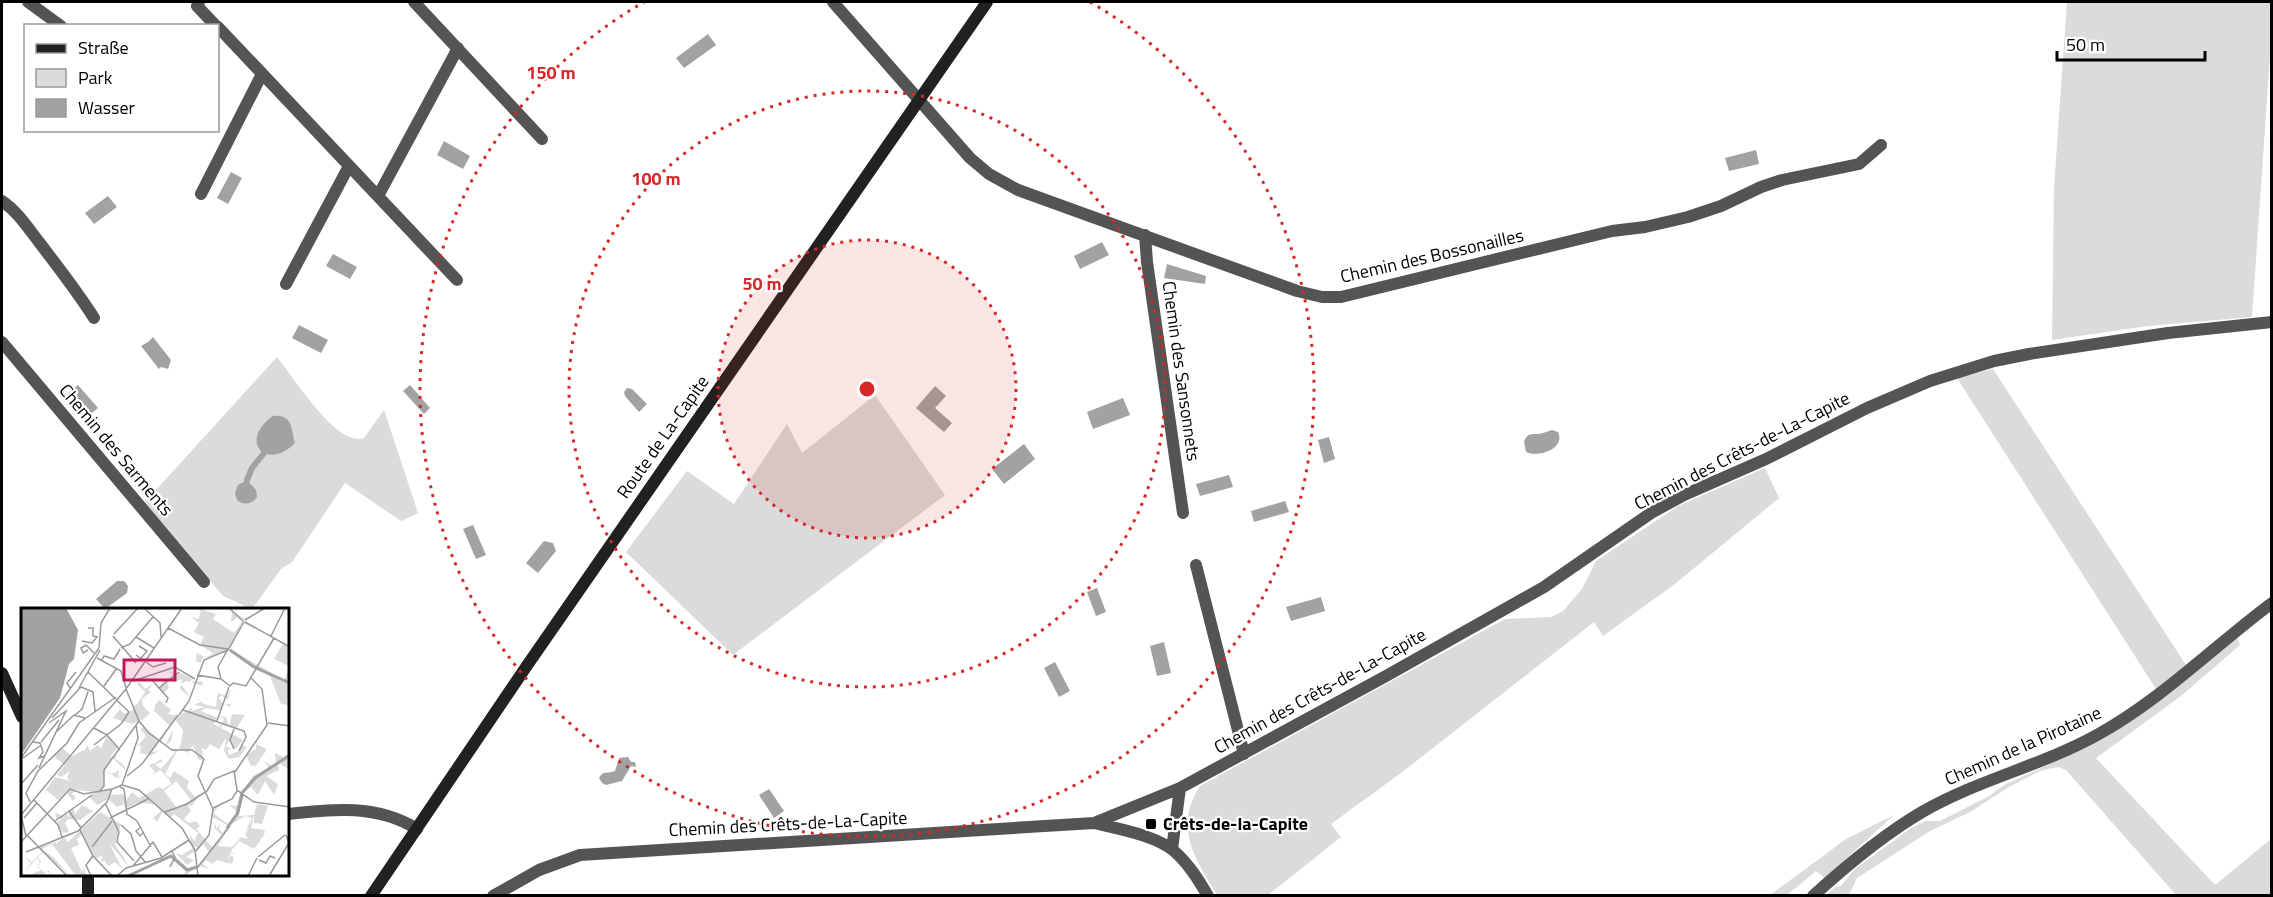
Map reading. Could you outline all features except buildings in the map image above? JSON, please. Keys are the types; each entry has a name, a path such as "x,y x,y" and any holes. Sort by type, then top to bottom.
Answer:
{"street":[{"path":"28,2 58,24"},
{"path":"199,2 196,6 215,24"},
{"path":"414,2 542,139"},
{"name":"Chemin des Bossonailles","path":"833,2 970,158 989,174 1018,190 1297,291 1322,297 1341,297 1612,231 1645,227 1688,217 1722,206 1782,180 1859,164 1881,145"},
{"name":"Route de La-Capite","path":"371,896 521,674 987,2"},
{"path":"219,28 457,280"},
{"path":"378,196 458,48"},
{"path":"201,194 262,74"},
{"path":"286,284 349,166"},
{"path":"2,201 28,228 94,318"},
{"name":"Chemin des Sansonnets","path":"1145,235 1183,513"},
{"name":"Chemin des Crêts-de-La-Capite","path":"1094,823 1180,788 1244,754 1544,587 1651,513 1867,408 1930,381 1994,361 2029,354 2168,333 2271,322"},
{"name":"Chemin des Sarments","path":"2,342 204,582"},
{"path":"1196,565 1244,754"},
{"name":"Chemin de la Pirotaine","path":"1813,896 1855,859 1921,813 1976,787 2060,753 2122,721 2271,603"},
{"path":"2,673 21,715"},
{"path":"1180,788 1172,849 1187,863 1208,896"},
{"path":"290,814 342,810 372,811 402,820 417,829"},
{"name":"Chemin des Crêts-de-La-Capite","path":"493,896 539,870 580,855 1094,823 1132,832 1172,849"},
{"path":"88,876 88,896"}],"green space":[{"path":"2067,2 2271,2 2271,41 2252,317 2148,326 2052,340 2054,187"},
{"path":"277,357 304,394 329,422 353,438 364,438 384,410 418,513 401,521 345,483 292,562 281,569 253,608 250,608 223,596 144,503"},
{"path":"1993,369 2186,665 2156,689 1957,378"},
{"path":"875,395 945,495 733,655 626,552 687,471 734,504 787,424 802,453"},
{"path":"1765,468 1779,498 1675,584 1603,636 1594,622 1401,773 1331,824 1341,837 1268,895 1217,895 1201,869 1190,842 1188,815 1200,786 1505,619 1551,617 1563,611 1582,589 1596,561 1678,506"},
{"path":"2237,637 2240,645 2181,696 2096,758 2215,885 2271,839 2271,895 2176,895 2066,770 2058,767 2040,771 2009,787 1970,812 1930,831 1857,878 1849,895 1826,896 1835,887 1841,886 1855,869 1911,828 1926,821 1940,821 1989,796 2004,785 2063,758 2129,723"},
{"path":"1894,815 1825,878 1816,871 1787,895 1769,896 1846,839"}],"water":[{"path":"708,34 716,45 684,68 676,58"},
{"path":"444,141 470,156 463,169 437,155"},
{"path":"1756,150 1759,164 1729,171 1725,158"},
{"path":"231,172 242,178 228,204 217,198"},
{"path":"108,196 117,207 94,224 85,213"},
{"path":"1102,242 1109,255 1080,269 1074,256"},
{"path":"333,254 357,267 350,279 326,266"},
{"path":"1167,264 1206,276 1205,284 1164,278"},
{"path":"299,325 328,340 321,353 292,338"},
{"path":"153,337 171,360 168,369 161,367 159,369 141,346"},
{"path":"78,385 98,408 87,417 67,394"},
{"path":"410,385 430,408 424,414 403,391"},
{"path":"935,386 946,396 935,408 952,423 944,432 916,408"},
{"path":"627,388 632,389 647,404 639,412 625,396 624,392"},
{"path":"1123,398 1130,415 1093,429 1087,412"},
{"path":"273,416 284,417 288,420 295,443 275,455 266,454 260,450 257,443 257,435 262,426"},
{"path":"1552,430 1558,432 1558,443 1555,447 1544,453 1526,452 1524,442 1527,436"},
{"path":"1329,437 1335,459 1324,463 1318,440"},
{"path":"1024,444 1035,459 1004,484 992,469"},
{"path":"1229,475 1233,487 1200,496 1196,484"},
{"path":"247,480 256,490 257,497 245,504 237,500 235,493 238,485"},
{"path":"1285,501 1289,512 1254,522 1251,511"},
{"path":"473,525 486,555 476,559 463,529"},
{"path":"544,541 553,543 556,551 538,573 526,563"},
{"path":"117,581 124,581 128,586 127,593 106,608 96,599"},
{"path":"1097,588 1106,612 1096,616 1087,592"},
{"path":"1321,597 1325,611 1291,621 1286,607"},
{"path":"1164,642 1171,673 1157,676 1150,646"},
{"path":"1055,662 1070,691 1059,697 1044,668"},
{"path":"628,757 631,762 635,762 636,767 631,766 622,781 606,785 602,783 599,778 604,773 615,771 619,758"},
{"path":"769,789 784,811 774,818 759,795"}],"waterway":[{"path":"247,480 252,468 264,453"}],"place":[{"name":"Crêts-de-la-Capite","path":"1151,824"}]}
